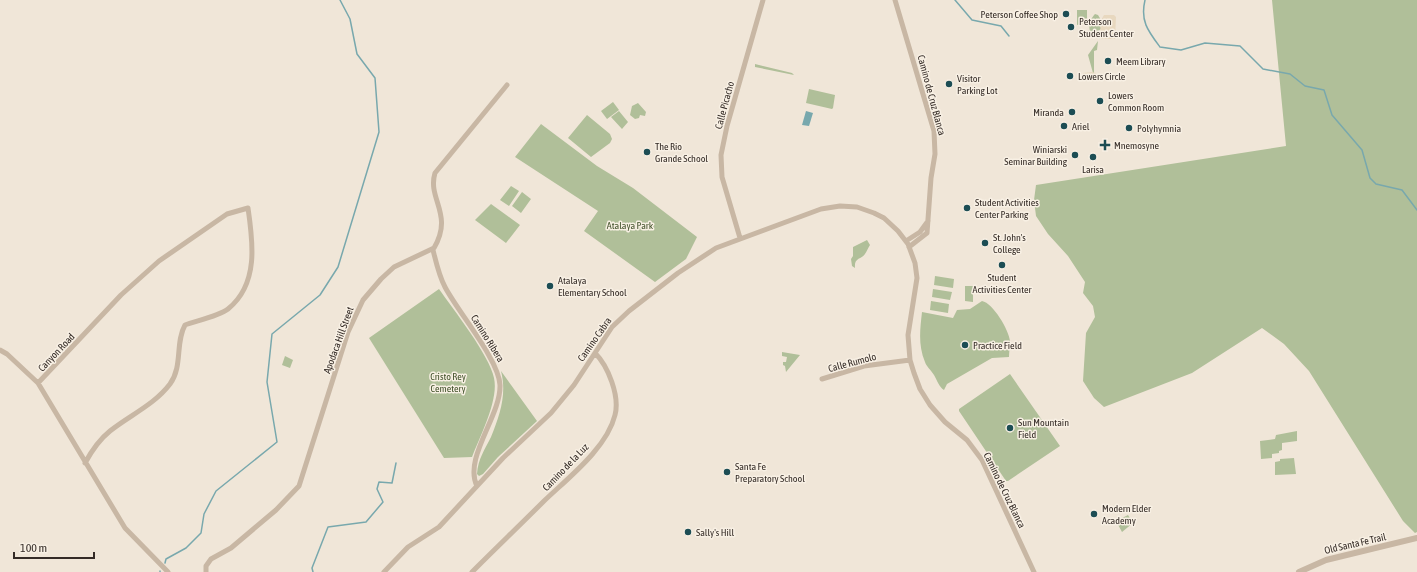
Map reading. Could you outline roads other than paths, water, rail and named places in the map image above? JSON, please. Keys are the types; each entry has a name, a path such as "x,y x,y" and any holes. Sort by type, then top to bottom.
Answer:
{"street":[{"name":"Calle Picacho","path":"740,238 722,177 721,155 727,126 763,0"},
{"name":"Camino de Cruz Blanca","path":"895,0 934,131 935,154 931,178 927,233 908,244 915,263 917,278 908,336 910,360 918,385 930,405 945,422 967,440 982,460 1034,572"},
{"path":"433,250 442,230 443,220 434,184 435,173 507,85"},
{"name":"Camino Cabra","path":"384,572 408,547 439,527 477,486 561,401 612,327 629,311 708,252 740,238 830,206 850,206 867,210 884,218 908,244"},
{"name":"Canyon Road","path":"85,462 90,454 110,432 146,408 170,384 177,371 180,333 185,325 227,310 241,296 249,275 253,249 248,208 227,214 159,261 121,295 38,383 85,462 125,528 168,572"},
{"name":"Camino Ribera","path":"433,250 445,286 493,362 499,376 499,394 491,423 476,459 473,473 477,486"},
{"name":"Apodaca Hill Street","path":"206,572 206,566 211,559 231,548 276,510 299,486 348,332 363,300 381,279 394,267 433,250"},
{"path":"0,350 7,354 38,383"},
{"name":"Camino de la Luz","path":"472,572 585,461 607,433 615,416 616,404 604,364 595,353"},
{"name":"Calle Rumolo","path":"822,379 864,366 910,360"},
{"name":"Old Santa Fe Trail","path":"1299,572 1326,560 1417,538"}],"water":[{"path":"806,111 813,113 809,126 802,125"}],"waterway":[{"path":"165,563 166,559 186,548 201,533 204,514 216,491 277,442 267,382 272,334 320,295 338,267 379,132 375,78 357,54 350,19 340,0"},
{"path":"955,0 972,20 1001,26 1009,36"},
{"path":"1145,0 1144,20 1149,31 1160,47 1181,50 1205,43 1240,46 1263,69 1290,74 1305,86 1324,90 1332,115 1362,150 1370,178 1376,184 1402,190 1417,210"},
{"path":"313,572 312,568 328,527 366,522 383,502 377,489 379,482 392,483 396,463"}],"place":[{"name":"Peterson Coffee Shop","path":"1066,14"},
{"name":"Peterson Student Center","path":"1071,27"},
{"name":"Meem Library","path":"1108,61"},
{"name":"Lowers Circle","path":"1070,76"},
{"name":"Visitor Parking Lot","path":"949,84"},
{"name":"Lowers Common Room","path":"1100,101"},
{"name":"Miranda","path":"1072,112"},
{"name":"Ariel","path":"1064,126"},
{"name":"Polyhymnia","path":"1129,128"},
{"name":"Mnemosyne","path":"1105,145"},
{"name":"The Rio Grande School","path":"647,152"},
{"name":"Winiarski Seminar Building","path":"1075,155"},
{"name":"Larisa","path":"1093,157"},
{"name":"Student Activities Center Parking","path":"967,208"},
{"name":"St. John's College","path":"985,243"},
{"name":"Student Activities Center","path":"1002,265"},
{"name":"Atalaya Elementary School","path":"550,286"},
{"name":"Practice Field","path":"965,345"},
{"name":"Sun Mountain Field","path":"1010,428"},
{"name":"Santa Fe Preparatory School","path":"727,472"},
{"name":"Modern Elder Academy","path":"1094,514"},
{"name":"Sally's Hill","path":"688,532"}],"park label":[{"name":"Atalaya Park","path":"630,225"},
{"name":"Cristo Rey Cemetery","path":"448,382"}]}
